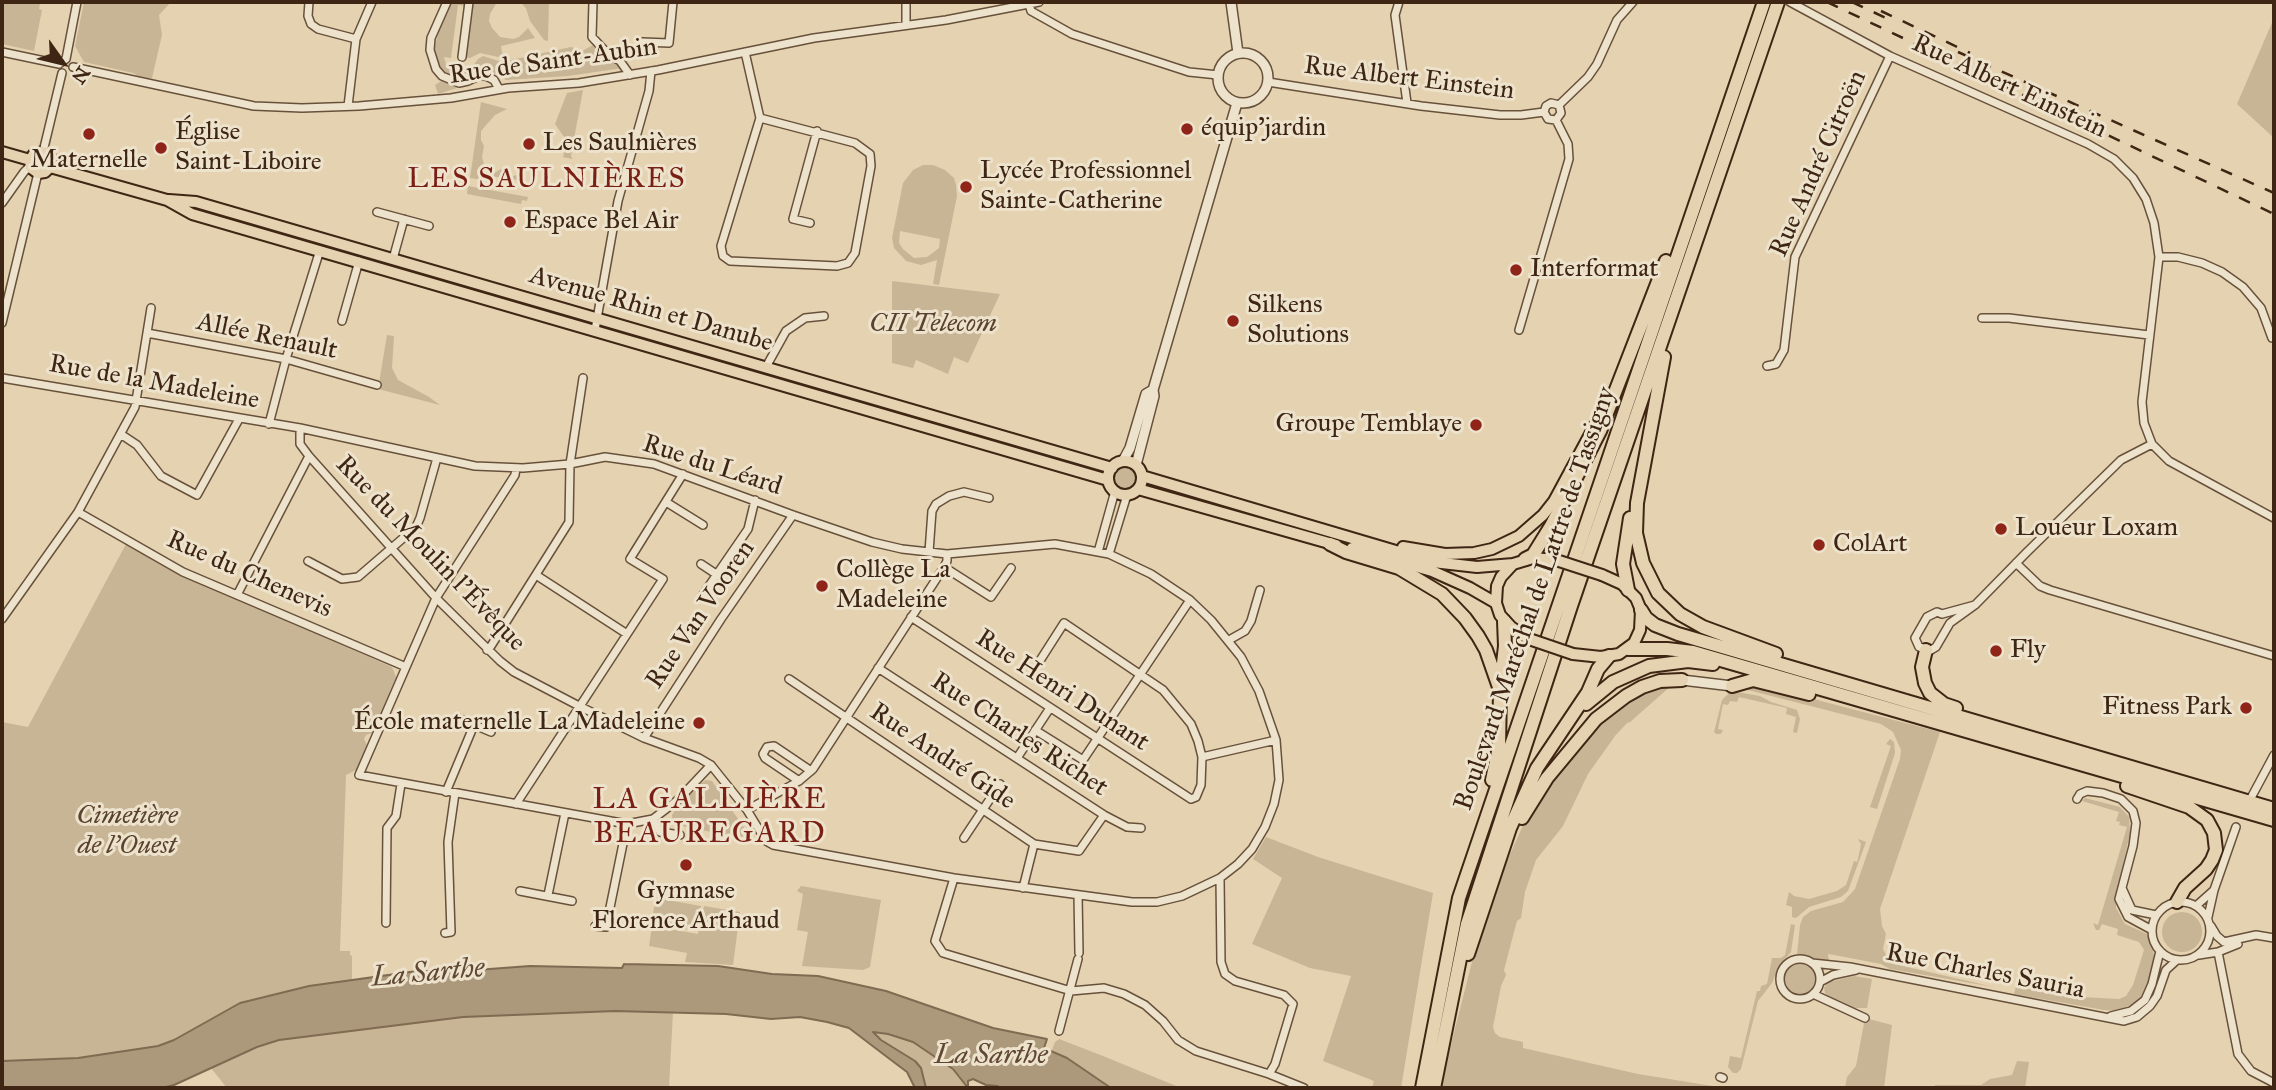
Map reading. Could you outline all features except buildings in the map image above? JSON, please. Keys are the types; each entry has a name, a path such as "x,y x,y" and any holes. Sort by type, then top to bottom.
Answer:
{"highway":[{"path":"1763,2 1762,29 1667,328 1667,346 1637,503 1637,543 1650,579 1670,605 1703,627 1734,640 1925,705 2274,809"},
{"path":"1519,562 1533,555 1551,526 1600,431 1704,162 1720,133 1762,29 1778,2"},
{"name":"Boulevard Maréchal de Lattre de Tassigny","path":"1422,1088 1459,898 1720,133"},
{"name":"Boulevard Maréchal de Lattre de Tassigny","path":"1434,1088 1467,924 1575,594 1667,328"},
{"path":"1629,590 1623,571 1624,555 1633,492 1648,439"},
{"path":"1332,538 1346,552 1399,568 1442,594 1478,636 1486,650 1500,690"},
{"path":"1641,610 1648,620 1678,634 1905,702 1925,705"},
{"path":"1479,838 1476,830 1499,747 1504,621"},
{"path":"1628,649 1693,652 2274,820"},
{"path":"1926,650 1922,667 1930,693 1944,704 1989,719 2001,728"},
{"path":"1446,1027 1510,828 1537,768 1573,716 1598,670 1609,656"},
{"path":"1573,716 1613,682 1649,666 1700,662 1780,683 1787,679"},
{"path":"1494,871 1504,859 1524,815 1547,778 1596,719 1642,687 1660,681 1682,680"},
{"path":"1732,686 1753,680 1809,694 1826,691"},
{"path":"2015,746 2045,759 2189,807 2207,820 2216,840 2216,850 2206,869 2185,888 2177,902"}],"main road":[{"path":"2,152 45,172 50,167 50,157 44,149 34,154 33,166"},
{"path":"50,167 172,200"},
{"name":"Avenue Rhin et Danube","path":"172,200 196,202 393,259 596,324 1108,480"},
{"name":"Avenue Rhin et Danube","path":"172,200 192,214 359,261 766,367 1112,467"},
{"path":"1138,488 1332,538 1445,554 1465,554 1492,549 1519,536 1544,515 1608,401 1616,393"},
{"path":"1142,476 1138,488 1127,495 1115,491 1108,480 1112,467 1123,461 1136,465 1142,476 1332,538 1345,546 1432,571 1496,603"},
{"path":"1365,542 1451,566 1477,568 1542,558 1602,575 1622,584 1636,598 1641,610 1640,630 1634,643 1628,649 1609,656 1573,654 1529,639 1504,621 1496,603 1499,582 1519,562"}],"street":[{"path":"44,149 62,74 59,70 64,60 77,2"},
{"path":"309,2 308,16 311,24 318,29 356,39"},
{"path":"348,106 356,39 372,2"},
{"path":"447,2 431,38 430,50 436,69 442,76 459,83 468,82 481,75 488,76 499,89"},
{"path":"462,57 469,2"},
{"path":"593,2 592,37 608,54 620,61 630,75"},
{"path":"642,42 669,43 673,2"},
{"path":"906,2 906,25"},
{"name":"Rue de Saint-Aubin","path":"73,67 254,106 348,106 451,98 499,89 579,83 814,38 946,20 1038,2"},
{"path":"1231,2 1238,53"},
{"path":"1399,2 1395,15 1407,103"},
{"path":"1559,106 1592,71 1617,20 1633,2"},
{"name":"Rue Albert Einstein","path":"1790,2 1890,56 2088,144 2114,159 2133,178 2146,199 2154,223 2159,257 2142,409 2152,444"},
{"path":"1029,4 1031,11 1072,34 1189,72 1217,75"},
{"path":"2,52 70,61 73,67 69,73 62,74"},
{"path":"745,52 760,118 721,246 723,256 730,261 837,266 848,263 855,253 871,166 870,154 855,143 760,118"},
{"path":"1238,53 1254,55 1261,60 1268,73 1263,95 1243,104 1227,98 1221,92 1217,75 1224,61 1238,53"},
{"name":"Rue André Citroën","path":"1767,366 1776,364 1784,350 1795,257 1890,56"},
{"path":"596,324 618,201 649,90 651,71"},
{"name":"Rue Albert Einstein","path":"1268,82 1500,115 1544,112"},
{"path":"1136,465 1154,396 1153,390 1237,103"},
{"path":"1556,120 1548,119 1544,112 1546,106 1551,103 1559,106"},
{"path":"1556,120 1561,113 1559,106"},
{"path":"1519,330 1569,159 1568,144 1556,120"},
{"path":"810,223 793,219 817,131"},
{"path":"2,203 24,172 33,166"},
{"path":"2,323 33,166"},
{"path":"377,212 429,226"},
{"path":"393,259 404,219"},
{"path":"269,424 320,250"},
{"path":"2159,257 2178,257 2202,263 2222,272 2243,287 2261,307 2272,338"},
{"path":"342,321 359,261"},
{"path":"2,619 78,512 122,435 136,402 151,308"},
{"path":"766,367 792,325 805,318 824,316"},
{"path":"1982,318 2009,318 2149,335"},
{"name":"Allée Renault","path":"147,334 286,359 377,385"},
{"path":"487,650 569,522 570,464 583,378"},
{"name":"Rue de la Madeleine","path":"2,379 300,428"},
{"path":"1123,461 1130,449 1146,394 1153,390"},
{"path":"122,435 138,444 161,476 197,495 239,419"},
{"name":"Rue du Léard","path":"300,428 475,466 516,468 570,464 605,457 654,464 793,515 872,542 902,549 947,554 1055,544 1109,554 1151,574 1189,600 1229,640 1251,675 1276,740"},
{"name":"Rue du Moulin l'Évêque","path":"300,428 300,444 309,456 436,598 487,650 514,673 644,738 711,765 747,810 766,841 780,847 954,878 1132,902 1157,902 1182,896 1220,878 1252,849 1274,804 1279,780 1276,740"},
{"path":"1950,623 1937,612 1927,617 1915,638 1919,647 1926,650 1936,647 1950,623 1975,605 2121,460 2152,444 2169,461 2274,518"},
{"path":"237,596 309,456"},
{"path":"308,561 342,579 358,577 416,527 437,458"},
{"path":"516,468 515,475 436,598 359,775 626,824 653,819 679,799 711,765"},
{"path":"516,804 663,579 630,559 683,474"},
{"path":"1098,552 1115,491"},
{"path":"929,552 932,511 936,504 949,496 964,492 989,498"},
{"path":"1109,554 1127,495"},
{"path":"702,596 748,529 754,499"},
{"path":"666,502 703,526"},
{"name":"Rue du Chenevis","path":"78,512 183,572 406,667"},
{"name":"Rue Van Vooren","path":"644,738 793,515"},
{"path":"747,810 799,781 811,771 944,567 947,554"},
{"path":"2016,563 2040,586 2050,590 2274,656"},
{"path":"701,564 716,574"},
{"path":"944,567 991,597 1011,568"},
{"path":"536,575 626,634"},
{"path":"1229,640 1245,631 1251,621 1260,590"},
{"path":"1035,730 1083,760 1189,600"},
{"path":"1942,614 1975,605"},
{"name":"Rue Henri Dunant","path":"911,617 1191,799 1199,793 1202,757"},
{"path":"1041,659 1064,623 1163,690 1191,724 1202,757 1276,740"},
{"name":"Rue Charles Richet","path":"878,668 1104,815 1127,827 1141,828"},
{"name":"Rue André Gide","path":"789,679 1034,844"},
{"path":"1682,680 1732,686"},
{"path":"1017,758 1050,708"},
{"path":"458,718 491,732"},
{"path":"444,933 451,932 448,842 450,793 474,725"},
{"path":"799,781 765,758 763,754 767,747 774,746 811,771"},
{"path":"2252,796 2274,755"},
{"path":"386,923 387,828 396,816 401,784"},
{"path":"964,838 1000,784"},
{"path":"2077,799 2080,794 2090,791 2103,793 2121,799 2135,814 2133,846 2119,899 2126,914 2152,930"},
{"path":"548,895 565,813"},
{"path":"1023,888 1034,844 1079,851 1104,815"},
{"path":"653,819 660,832 681,835"},
{"path":"595,926 606,928 626,824"},
{"path":"2198,955 2209,941 2214,890 2236,827"},
{"path":"954,878 935,941 943,953 1071,991 1104,988 1124,994 1145,1005 1163,1021 1178,1040 1196,1051 1304,1088"},
{"path":"1220,878 1221,962 1225,974 1235,981 1284,995 1293,1004 1275,1064 1269,1074"},
{"path":"2122,887 2132,910 2156,915"},
{"path":"2196,906 2214,890"},
{"path":"520,891 572,901"},
{"path":"1059,1031 1078,956 1078,895"},
{"path":"2250,936 2239,944 2218,952 2176,960 2160,951 2153,940 2152,930 2156,915 2169,904 2185,902 2196,906 2209,920 2222,942 2232,942 2250,936 2264,935 2274,939"},
{"name":"Rue Charles Sauria","path":"2106,1016 2131,1011 2145,1000 2152,985 2160,951"},
{"path":"2218,952 2238,1054 2251,1071 2274,1083"},
{"path":"1802,959 1812,963 1818,970 1820,982 1813,994 1804,999 1793,999 1783,992 1779,979 1783,968 1792,961 1802,959"},
{"name":"Rue Charles Sauria","path":"1812,963 1838,965 2124,1021 2142,1014 2156,999 2166,970 2176,960"},
{"name":"Rue Charles Sauria","path":"1820,982 1833,975 1857,970"},
{"path":"1813,994 1865,1018"}],"green space":[{"path":"2,2 40,4 39,9 42,10 34,51 2,44"},
{"path":"84,2 171,2 159,15 162,35 152,78 143,79 133,73 84,62 75,46"},
{"path":"451,2 466,2 467,6 458,5 451,58 444,57 446,64 458,65 463,69 473,66 483,56 502,62 571,47 582,51 593,45 607,59 623,68 568,76 506,80 488,72 460,87 438,94 435,85 444,79 436,69 432,47 435,46"},
{"path":"469,2 497,2 489,21 500,37 513,39 528,28 535,38 501,46 503,58 480,53 470,58 462,57"},
{"path":"520,2 549,2 548,41 544,40 530,21 526,8"},
{"path":"2274,18 2274,138 2237,104"},
{"path":"583,90 572,159 563,157 567,141 555,124 567,93"},
{"path":"481,102 507,109 495,115 481,131 484,146 482,157 489,176 488,181 470,178"},
{"path":"923,165 933,165 945,170 954,178 956,185 957,196 939,285 933,284 937,260 921,265 906,261 894,248 892,238 903,183 913,170","holes":["900,231 940,239 939,248 927,257 914,258 899,243"]},
{"path":"503,168 513,176 521,174 525,178 519,180 489,176"},
{"path":"468,186 528,197 527,201 522,200 521,204 467,194"},
{"name":"CII Telecom","path":"892,281 1000,294 968,363 954,357 948,374 916,360 913,368 892,363"},
{"path":"387,335 394,336 392,368 398,380 440,405 378,389"},
{"path":"1125,465 1134,469 1138,478 1134,487 1125,491 1116,487 1112,478 1116,469"},
{"name":"Cimetière de l'Ouest","path":"126,544 181,575 392,667 396,677 372,733 364,739 367,745 356,770 346,775 340,951 350,951 352,980 309,986 248,1000 158,1046 78,1058 2,1061 2,722 28,727"},
{"path":"1752,683 1940,732 1880,909 1886,934 1883,949 1894,964 1994,987 1890,969 1881,964 1834,955 1828,954 1829,963 1797,954 1803,917 1811,911 1843,902 1855,889 1901,750 1893,732 1881,724 1740,688"},
{"path":"1672,685 1615,736 1588,774 1563,826 1536,860 1504,970 1506,975 1501,986 1493,1027 1500,1037 1523,1042 1523,1048 1638,1074 1725,1088 1440,1088 1480,930 1525,821 1546,787 1596,723 1645,689"},
{"path":"1731,691 1760,696 1797,710 1800,719 1797,733 1793,732 1796,717 1786,714 1787,708 1739,697 1737,702 1723,704 1718,729 1723,730 1721,734 1716,734 1714,732 1722,700"},
{"path":"1890,739 1894,742 1895,753 1877,809 1870,807 1891,746 1886,744"},
{"path":"706,780 712,781 747,832 742,837 673,824 672,815 676,809"},
{"path":"2085,798 2120,807 2129,817 2130,833 2116,908 2125,924 2147,934 2154,956 2150,978 2140,999 2117,1011 2014,994 2016,986 2063,996 2119,999 2126,996 2133,985 2144,950 2139,942 2117,935 2118,929 2102,924 2099,930 2096,930 2093,923 2098,925 2127,827 2116,821 2119,812 2082,801"},
{"path":"1266,837 1318,857 1433,893 1401,1088 1372,1088 1374,1081 1323,1061 1351,976 1310,968 1252,944 1282,878 1253,859"},
{"path":"1858,839 1866,842 1848,891 1841,897 1809,907 1796,918 1792,917 1792,907 1786,905 1789,892 1794,896 1809,899 1837,891 1846,885 1854,861 1857,862 1858,859 1861,844"},
{"path":"801,886 881,900 870,967 863,970 802,966 808,932 797,930 803,894 797,891"},
{"path":"656,898 701,906 697,931 651,923"},
{"path":"704,906 740,912 733,965 685,962 687,953 649,946 652,926 698,934"},
{"path":"2182,912 2196,918 2202,932 2196,946 2182,952 2168,946 2162,932 2168,918"},
{"path":"1791,924 1795,925 1791,952 1779,966 1772,983 1758,1001 1741,1069 1733,1073 1728,1067 1730,1056 1741,1058 1757,991 1767,984 1772,958 1785,955"},
{"path":"1800,962 1812,967 1817,979 1812,991 1800,996 1788,991 1783,979 1788,967"},
{"path":"1854,976 1872,979 1867,1008 1841,1004 1830,999 1825,993 1824,988 1828,982"},
{"path":"615,1011 673,1012 669,1088 227,1088 211,1068 271,1042 318,1033 464,1017"},
{"path":"1865,1018 1892,1025 1884,1088 1845,1088 1847,1077 1856,1066"},
{"path":"874,1031 913,1042 953,1069 968,1088 926,1088 921,1068 873,1033"},
{"path":"1059,1039 1181,1088 1111,1088 1052,1050"},
{"path":"2017,1061 2029,1062 2025,1088 1934,1088 1935,1085 1981,1085 1990,1079 2012,1075"}],"water":[{"name":"La Sarthe","path":"624,964 718,966 772,974 818,976 886,991 993,1028 1047,1039 1044,1048 1067,1058 1111,1088 1001,1088 973,1079 968,1081 968,1088 953,1069 913,1042 873,1032 921,1068 926,1088 915,1088 907,1072 849,1028 827,1022 800,1017 771,1019 726,1014 615,1011 463,1017 279,1040 162,1088 2,1088 2,1061 78,1058 158,1046 174,1040 240,1003 309,986 417,971 530,966 622,968"}],"railway":[{"path":"1827,2 2274,214"},
{"path":"1852,2 1888,19"},
{"path":"1881,11 1970,53"},
{"path":"1958,52 2274,193"}],"place":[{"name":"équip'jardin","path":"1187,129"},
{"name":"Maternelle","path":"89,134"},
{"name":"Les Saulnières","path":"529,144"},
{"name":"Église Saint-Liboire","path":"161,148"},
{"name":"Lycée Professionnel Sainte-Catherine","path":"966,187"},
{"name":"Espace Bel Air","path":"510,222"},
{"name":"Interformat","path":"1516,270"},
{"name":"Silkens Solutions","path":"1233,321"},
{"name":"Groupe Temblaye","path":"1476,425"},
{"name":"Loueur Loxam","path":"2001,529"},
{"name":"ColArt","path":"1819,545"},
{"name":"Collège La Madeleine","path":"822,586"},
{"name":"Fly","path":"1996,651"},
{"name":"Fitness Park","path":"2246,708"},
{"name":"École maternelle La Madeleine","path":"699,723"},
{"name":"Gymnase Florence Arthaud","path":"686,865"}],"district":[{"name":"LES SAULNIÈRES","path":"547,180"},
{"name":"LA GALLIÈRE BEAUREGARD","path":"710,818"}]}
